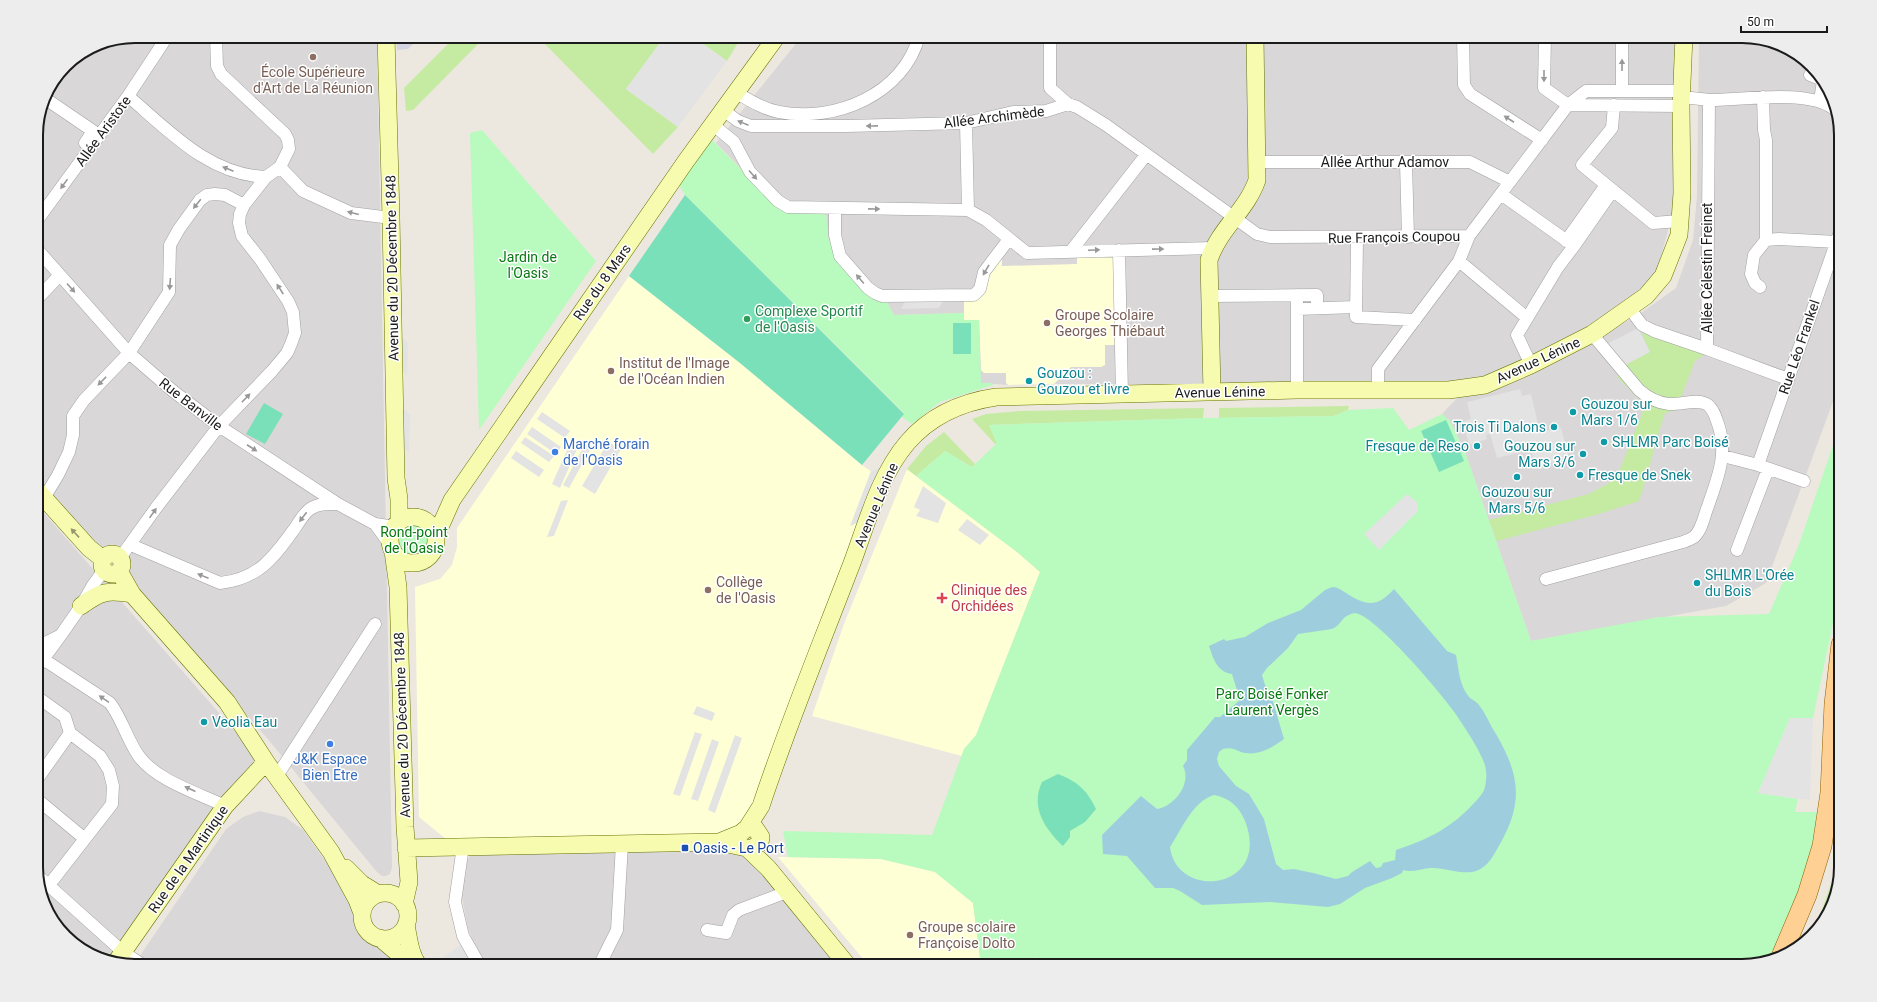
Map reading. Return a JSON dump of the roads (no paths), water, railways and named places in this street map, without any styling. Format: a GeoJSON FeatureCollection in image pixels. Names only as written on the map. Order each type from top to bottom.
{"type":"FeatureCollection","features":[{"type":"Feature","properties":{"kind":"main road"},"geometry":{"type":"LineString","coordinates":[[1784,949],[1807,895],[1822,846],[1830,793],[1834,704]]}},
{"type":"Feature","properties":{"kind":"street","name":"Allée Aristote"},"geometry":{"type":"LineString","coordinates":[[43,212],[128,96],[163,43]]}},
{"type":"Feature","properties":{"kind":"street"},"geometry":{"type":"LineString","coordinates":[[43,656],[61,635],[82,606],[86,595],[131,545],[156,508],[219,426],[287,353],[295,333],[293,312],[288,301],[260,259],[242,236],[239,223],[240,214],[244,205],[266,177],[280,167],[289,149],[288,140],[285,134],[221,74],[218,66],[216,43]]}},
{"type":"Feature","properties":{"kind":"street","name":"Avenue du 20 Décembre 1848"},"geometry":{"type":"LineString","coordinates":[[386,43],[396,478],[399,499],[407,522]]}},
{"type":"Feature","properties":{"kind":"street","name":"Rue du 8 Mars"},"geometry":{"type":"LineString","coordinates":[[753,67],[765,43]]}},
{"type":"Feature","properties":{"kind":"street","name":"Rue du 8 Mars"},"geometry":{"type":"LineString","coordinates":[[407,522],[441,511],[452,500],[712,124],[772,43]]}},
{"type":"Feature","properties":{"kind":"street"},"geometry":{"type":"LineString","coordinates":[[735,92],[759,106],[780,112],[805,114],[827,112],[850,107],[872,97],[889,83],[904,66],[917,43]]}},
{"type":"Feature","properties":{"kind":"street"},"geometry":{"type":"LineString","coordinates":[[1050,43],[1050,88],[1068,104],[1078,107],[1106,125],[1233,218]]}},
{"type":"Feature","properties":{"kind":"street"},"geometry":{"type":"LineString","coordinates":[[1212,392],[1209,260],[1213,248],[1255,187],[1257,180],[1255,43]]}},
{"type":"Feature","properties":{"kind":"street"},"geometry":{"type":"LineString","coordinates":[[1463,43],[1464,85],[1470,94],[1542,140]]}},
{"type":"Feature","properties":{"kind":"street"},"geometry":{"type":"LineString","coordinates":[[1545,43],[1544,88],[1568,105],[1614,105],[1682,98],[1709,100],[1763,98],[1820,101],[1829,106]]}},
{"type":"Feature","properties":{"kind":"street"},"geometry":{"type":"LineString","coordinates":[[1622,43],[1622,91]]}},
{"type":"Feature","properties":{"kind":"street","name":"Avenue Lénine"},"geometry":{"type":"LineString","coordinates":[[750,838],[887,473],[907,443],[936,418],[956,407],[978,400],[1019,396],[1297,390],[1449,390],[1485,385],[1531,365],[1592,334],[1630,309],[1646,296],[1663,276],[1679,236],[1682,193],[1684,43]]}},
{"type":"Feature","properties":{"kind":"street","name":"Rue François Coupou"},"geometry":{"type":"LineString","coordinates":[[1233,218],[1250,230],[1263,236],[1357,238],[1469,236],[1568,105],[1586,90],[1622,91],[1682,98]]}},
{"type":"Feature","properties":{"kind":"street"},"geometry":{"type":"LineString","coordinates":[[1820,101],[1822,90]]}},
{"type":"Feature","properties":{"kind":"street"},"geometry":{"type":"LineString","coordinates":[[128,96],[180,142],[206,160],[236,172],[266,177]]}},
{"type":"Feature","properties":{"kind":"street"},"geometry":{"type":"LineString","coordinates":[[1760,287],[1755,283],[1751,274],[1754,255],[1766,240],[1766,140],[1764,130],[1763,98]]}},
{"type":"Feature","properties":{"kind":"street","name":"Allée Célestin Freinet"},"geometry":{"type":"LineString","coordinates":[[1709,100],[1706,349],[1788,379]]}},
{"type":"Feature","properties":{"kind":"street"},"geometry":{"type":"LineString","coordinates":[[50,101],[93,131],[75,158]]}},
{"type":"Feature","properties":{"kind":"street","name":"Allée Archimède"},"geometry":{"type":"LineString","coordinates":[[723,110],[738,121],[751,126],[846,126],[966,123],[1014,112],[1046,111],[1068,104]]}},
{"type":"Feature","properties":{"kind":"street"},"geometry":{"type":"LineString","coordinates":[[1614,105],[1612,128],[1582,165],[1654,222],[1680,221]]}},
{"type":"Feature","properties":{"kind":"street"},"geometry":{"type":"LineString","coordinates":[[966,123],[968,210]]}},
{"type":"Feature","properties":{"kind":"street"},"geometry":{"type":"LineString","coordinates":[[712,124],[734,142],[750,172],[783,205],[794,209],[968,210],[986,220],[1027,253],[1213,248]]}},
{"type":"Feature","properties":{"kind":"street"},"geometry":{"type":"LineString","coordinates":[[1071,251],[1146,155]]}},
{"type":"Feature","properties":{"kind":"street","name":"Allée Arthur Adamov"},"geometry":{"type":"LineString","coordinates":[[1256,162],[1470,162],[1510,182]]}},
{"type":"Feature","properties":{"kind":"street"},"geometry":{"type":"LineString","coordinates":[[1406,162],[1408,237]]}},
{"type":"Feature","properties":{"kind":"street"},"geometry":{"type":"LineString","coordinates":[[280,167],[303,191],[350,213],[391,218]]}},
{"type":"Feature","properties":{"kind":"street"},"geometry":{"type":"LineString","coordinates":[[1531,365],[1517,337],[1558,268],[1570,243],[1609,187]]}},
{"type":"Feature","properties":{"kind":"street"},"geometry":{"type":"LineString","coordinates":[[1501,194],[1570,243]]}},
{"type":"Feature","properties":{"kind":"street"},"geometry":{"type":"LineString","coordinates":[[43,490],[58,475],[69,452],[73,435],[73,416],[84,400],[129,353],[169,292],[170,246],[179,229],[200,200],[207,195],[225,195],[244,205]]}},
{"type":"Feature","properties":{"kind":"street"},"geometry":{"type":"LineString","coordinates":[[835,209],[836,244],[840,256],[868,288],[882,296],[974,295],[982,285],[984,272],[1009,239]]}},
{"type":"Feature","properties":{"kind":"street"},"geometry":{"type":"LineString","coordinates":[[1378,390],[1378,369],[1459,261],[1469,236]]}},
{"type":"Feature","properties":{"kind":"street"},"geometry":{"type":"LineString","coordinates":[[1357,238],[1356,317],[1415,320]]}},
{"type":"Feature","properties":{"kind":"street"},"geometry":{"type":"LineString","coordinates":[[1766,240],[1791,239],[1834,242]]}},
{"type":"Feature","properties":{"kind":"street","name":"Rue Léo Frankel"},"geometry":{"type":"LineString","coordinates":[[1737,550],[1788,379],[1834,248]]}},
{"type":"Feature","properties":{"kind":"street"},"geometry":{"type":"LineString","coordinates":[[1119,250],[1122,394]]}},
{"type":"Feature","properties":{"kind":"street","name":"Rue Banville"},"geometry":{"type":"LineString","coordinates":[[43,256],[129,353],[173,391],[219,426],[338,504],[375,524],[392,549]]}},
{"type":"Feature","properties":{"kind":"street"},"geometry":{"type":"LineString","coordinates":[[1459,261],[1527,318]]}},
{"type":"Feature","properties":{"kind":"street"},"geometry":{"type":"LineString","coordinates":[[43,293],[60,276]]}},
{"type":"Feature","properties":{"kind":"street"},"geometry":{"type":"LineString","coordinates":[[1297,295],[1297,390]]}},
{"type":"Feature","properties":{"kind":"street"},"geometry":{"type":"LineString","coordinates":[[1209,296],[1317,295],[1317,308]]}},
{"type":"Feature","properties":{"kind":"street"},"geometry":{"type":"LineString","coordinates":[[1297,309],[1356,308]]}},
{"type":"Feature","properties":{"kind":"street"},"geometry":{"type":"LineString","coordinates":[[1630,309],[1642,325],[1654,331],[1706,349]]}},
{"type":"Feature","properties":{"kind":"street"},"geometry":{"type":"LineString","coordinates":[[1546,579],[1683,542],[1694,537],[1700,528],[1718,477],[1723,456],[1720,429],[1714,412],[1709,406],[1704,403],[1697,402],[1669,404],[1647,397],[1639,390],[1592,334]]}},
{"type":"Feature","properties":{"kind":"street"},"geometry":{"type":"LineString","coordinates":[[1723,456],[1763,467],[1804,481]]}},
{"type":"Feature","properties":{"kind":"street"},"geometry":{"type":"LineString","coordinates":[[43,496],[89,548],[112,565],[132,594],[227,702],[266,762],[331,852],[358,900],[366,929],[372,935],[380,938],[403,959]]}},
{"type":"Feature","properties":{"kind":"street","name":"Rue du 8 Mars"},"geometry":{"type":"LineString","coordinates":[[436,536],[452,500]]}},
{"type":"Feature","properties":{"kind":"street"},"geometry":{"type":"LineString","coordinates":[[131,545],[220,583],[232,582],[243,579],[259,571],[272,558],[311,508],[321,504],[338,504]]}},
{"type":"Feature","properties":{"kind":"street"},"geometry":{"type":"LineString","coordinates":[[407,522],[431,526],[436,536],[435,546],[428,558],[415,563],[402,560],[392,549],[392,533],[407,522]]}},
{"type":"Feature","properties":{"kind":"street","name":"Rue Banville"},"geometry":{"type":"LineString","coordinates":[[375,524],[407,522]]}},
{"type":"Feature","properties":{"kind":"street","name":"Avenue du 20 Décembre 1848"},"geometry":{"type":"LineString","coordinates":[[392,549],[398,587],[409,882],[404,904]]}},
{"type":"Feature","properties":{"kind":"street","name":"Avenue du 20 Décembre 1848"},"geometry":{"type":"LineString","coordinates":[[398,587],[405,571],[415,563]]}},
{"type":"Feature","properties":{"kind":"street"},"geometry":{"type":"LineString","coordinates":[[82,606],[95,596],[102,593],[112,591],[132,594]]}},
{"type":"Feature","properties":{"kind":"street"},"geometry":{"type":"LineString","coordinates":[[277,776],[375,624]]}},
{"type":"Feature","properties":{"kind":"street"},"geometry":{"type":"LineString","coordinates":[[43,642],[61,635]]}},
{"type":"Feature","properties":{"kind":"street"},"geometry":{"type":"LineString","coordinates":[[43,665],[110,703],[138,755],[156,774],[226,806]]}},
{"type":"Feature","properties":{"kind":"street"},"geometry":{"type":"LineString","coordinates":[[43,701],[65,718],[70,733],[100,756],[109,770],[113,786],[112,804],[49,885]]}},
{"type":"Feature","properties":{"kind":"street"},"geometry":{"type":"LineString","coordinates":[[43,771],[70,733]]}},
{"type":"Feature","properties":{"kind":"street","name":"Rue de la Martinique"},"geometry":{"type":"LineString","coordinates":[[119,957],[226,806],[266,762]]}},
{"type":"Feature","properties":{"kind":"street"},"geometry":{"type":"LineString","coordinates":[[43,804],[85,839]]}},
{"type":"Feature","properties":{"kind":"street"},"geometry":{"type":"LineString","coordinates":[[362,913],[370,898],[381,893],[399,878],[407,856],[463,846],[719,842],[750,838],[768,868],[842,959]]}},
{"type":"Feature","properties":{"kind":"street"},"geometry":{"type":"LineString","coordinates":[[602,959],[617,930],[622,844]]}},
{"type":"Feature","properties":{"kind":"street"},"geometry":{"type":"LineString","coordinates":[[463,846],[456,902],[463,936],[476,959]]}},
{"type":"Feature","properties":{"kind":"street"},"geometry":{"type":"LineString","coordinates":[[331,852],[362,884],[381,893],[396,896],[404,904],[408,918],[406,925],[398,934],[392,937],[380,938]]}},
{"type":"Feature","properties":{"kind":"street"},"geometry":{"type":"LineString","coordinates":[[44,881],[119,957]]}},
{"type":"Feature","properties":{"kind":"street"},"geometry":{"type":"LineString","coordinates":[[707,930],[726,933],[733,915],[739,910],[787,892]]}},
{"type":"Feature","properties":{"kind":"street"},"geometry":{"type":"LineString","coordinates":[[406,925],[410,948],[416,959]]}},
{"type":"Feature","properties":{"kind":"water"},"geometry":{"type":"Polygon","coordinates":[[[1332,587],[1336,588],[1360,601],[1371,603],[1382,599],[1394,589],[1447,651],[1456,655],[1460,678],[1466,693],[1481,708],[1496,734],[1505,751],[1515,781],[1516,795],[1510,824],[1503,839],[1489,861],[1482,868],[1472,872],[1462,872],[1440,868],[1413,871],[1403,870],[1402,873],[1392,878],[1365,888],[1340,904],[1328,907],[1270,902],[1202,905],[1173,888],[1155,888],[1127,856],[1103,854],[1102,835],[1141,796],[1157,809],[1164,807],[1176,799],[1185,779],[1183,766],[1187,760],[1187,750],[1215,717],[1220,717],[1240,700],[1232,674],[1227,673],[1216,664],[1209,646],[1224,639],[1226,641],[1245,637],[1268,623],[1301,610],[1325,590],[1332,587]],[[1355,613],[1344,618],[1336,627],[1332,629],[1298,634],[1288,648],[1267,668],[1262,675],[1265,685],[1271,695],[1284,739],[1264,751],[1253,753],[1241,752],[1228,748],[1223,749],[1219,752],[1217,759],[1219,766],[1236,786],[1249,794],[1264,819],[1276,864],[1283,870],[1294,869],[1336,879],[1348,876],[1370,861],[1376,868],[1381,867],[1383,863],[1395,860],[1396,850],[1418,842],[1449,826],[1467,811],[1478,799],[1485,787],[1486,774],[1483,760],[1470,736],[1448,703],[1392,641],[1365,617],[1355,613]],[[1214,795],[1200,804],[1188,817],[1170,847],[1176,864],[1188,876],[1204,881],[1220,880],[1235,874],[1246,861],[1250,844],[1245,821],[1240,811],[1229,801],[1214,795]]]}},
{"type":"Feature","properties":{"kind":"place","name":"École Supérieure d'Art de La Réunion"},"geometry":{"type":"Point","coordinates":[313,57]}},
{"type":"Feature","properties":{"kind":"place","name":"Complexe Sportif de l'Oasis"},"geometry":{"type":"Point","coordinates":[747,319]}},
{"type":"Feature","properties":{"kind":"place","name":"Groupe Scolaire Georges Thiébaut"},"geometry":{"type":"Point","coordinates":[1047,323]}},
{"type":"Feature","properties":{"kind":"place","name":"Institut de l'Image de l'Océan Indien"},"geometry":{"type":"Point","coordinates":[611,371]}},
{"type":"Feature","properties":{"kind":"place","name":"Gouzou : Gouzou et livre"},"geometry":{"type":"Point","coordinates":[1029,381]}},
{"type":"Feature","properties":{"kind":"place","name":"Gouzou sur Mars 1/6"},"geometry":{"type":"Point","coordinates":[1573,412]}},
{"type":"Feature","properties":{"kind":"place","name":"Trois Ti Dalons"},"geometry":{"type":"Point","coordinates":[1554,427]}},
{"type":"Feature","properties":{"kind":"place","name":"SHLMR Parc Boisé"},"geometry":{"type":"Point","coordinates":[1604,442]}},
{"type":"Feature","properties":{"kind":"place","name":"Fresque de Reso"},"geometry":{"type":"Point","coordinates":[1477,446]}},
{"type":"Feature","properties":{"kind":"place","name":"Marché forain de l'Oasis"},"geometry":{"type":"Point","coordinates":[555,452]}},
{"type":"Feature","properties":{"kind":"place","name":"Gouzou sur Mars 3/6"},"geometry":{"type":"Point","coordinates":[1583,454]}},
{"type":"Feature","properties":{"kind":"place","name":"Fresque de Snek"},"geometry":{"type":"Point","coordinates":[1580,475]}},
{"type":"Feature","properties":{"kind":"place","name":"Gouzou sur Mars 5/6"},"geometry":{"type":"Point","coordinates":[1517,477]}},
{"type":"Feature","properties":{"kind":"place","name":"SHLMR L'Orée du Bois"},"geometry":{"type":"Point","coordinates":[1697,583]}},
{"type":"Feature","properties":{"kind":"place","name":"Collège de l'Oasis"},"geometry":{"type":"Point","coordinates":[708,590]}},
{"type":"Feature","properties":{"kind":"place","name":"Clinique des Orchidées"},"geometry":{"type":"Point","coordinates":[942,598]}},
{"type":"Feature","properties":{"kind":"place","name":"Veolia Eau"},"geometry":{"type":"Point","coordinates":[204,722]}},
{"type":"Feature","properties":{"kind":"place","name":"J&K Espace Bien Etre"},"geometry":{"type":"Point","coordinates":[330,744]}},
{"type":"Feature","properties":{"kind":"place","name":"Oasis - Le Port"},"geometry":{"type":"Point","coordinates":[685,848]}},
{"type":"Feature","properties":{"kind":"place","name":"Groupe scolaire Françoise Dolto"},"geometry":{"type":"Point","coordinates":[910,935]}},
{"type":"Feature","properties":{"kind":"park label","name":"Jardin de l'Oasis"},"geometry":{"type":"Point","coordinates":[528,266]}},
{"type":"Feature","properties":{"kind":"park label","name":"Rond-point de l'Oasis"},"geometry":{"type":"Point","coordinates":[414,540]}},
{"type":"Feature","properties":{"kind":"park label","name":"Parc Boisé Fonker Laurent Vergès"},"geometry":{"type":"Point","coordinates":[1272,702]}}]}
